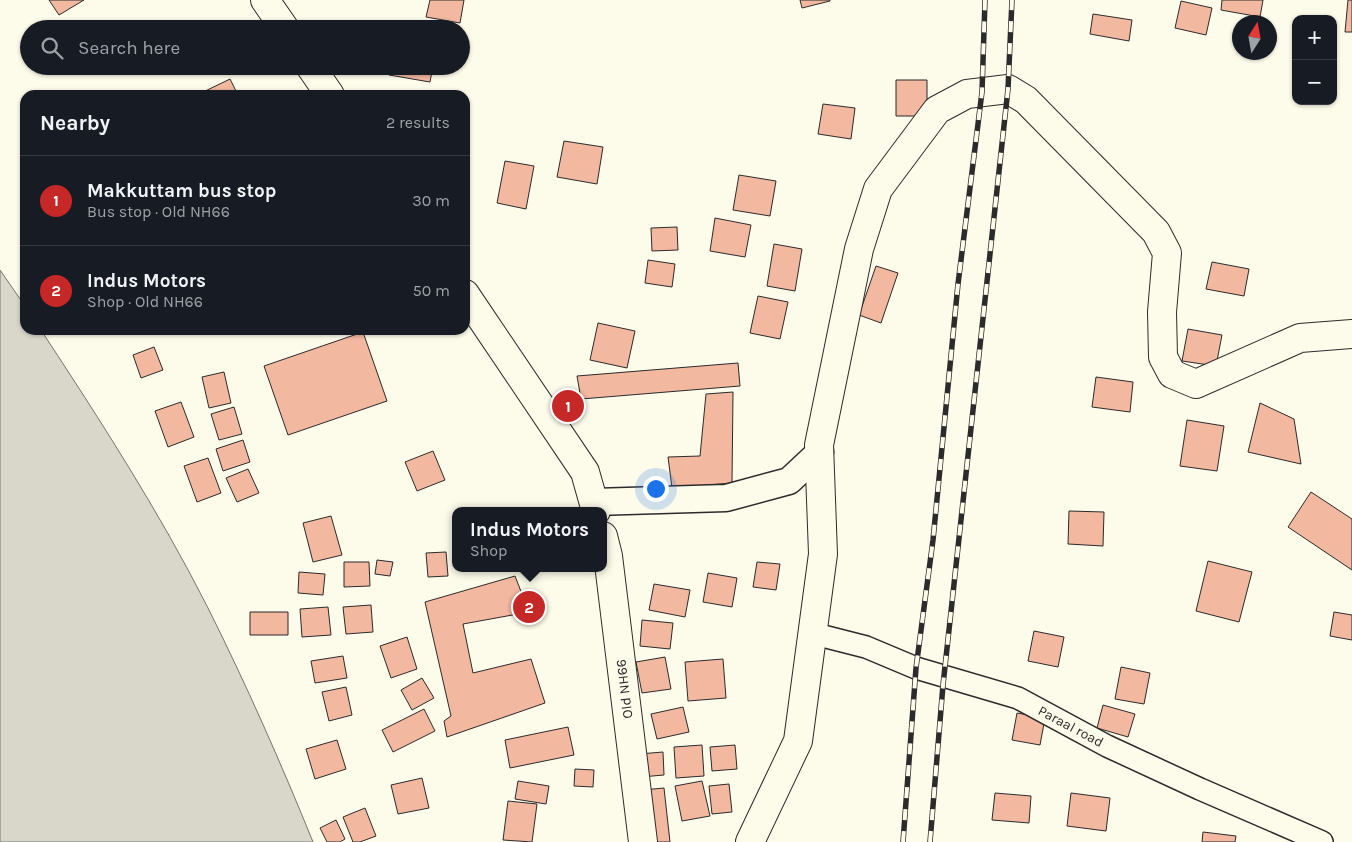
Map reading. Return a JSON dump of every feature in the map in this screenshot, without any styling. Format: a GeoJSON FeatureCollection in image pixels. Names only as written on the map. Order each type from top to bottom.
{"type":"FeatureCollection","features":[{"type":"Feature","properties":{"kind":"main road"},"geometry":{"type":"LineString","coordinates":[[265,0],[279,20]]}},
{"type":"Feature","properties":{"kind":"main road"},"geometry":{"type":"LineString","coordinates":[[316,75],[327,90]]}},
{"type":"Feature","properties":{"kind":"main road"},"geometry":{"type":"LineString","coordinates":[[750,842],[798,742],[823,554],[820,452],[859,249],[878,189],[937,110],[968,94],[1008,89],[1026,100],[1156,232],[1167,253],[1162,312],[1164,357],[1172,374],[1196,384],[1300,338],[1352,334]]}},
{"type":"Feature","properties":{"kind":"main road"},"geometry":{"type":"LineString","coordinates":[[470,301],[586,472],[595,506]]}},
{"type":"Feature","properties":{"kind":"main road","name":"Old NH66"},"geometry":{"type":"LineString","coordinates":[[607,552],[643,842]]}},
{"type":"Feature","properties":{"kind":"street"},"geometry":{"type":"LineString","coordinates":[[595,506],[726,498],[789,481],[820,452]]}},
{"type":"Feature","properties":{"kind":"street","name":"Paraal road"},"geometry":{"type":"LineString","coordinates":[[811,633],[866,647],[916,668],[1018,698],[1115,750],[1322,842]]}},
{"type":"Feature","properties":{"kind":"shaded area"},"geometry":{"type":"Polygon","coordinates":[[[0,270],[20,299],[20,335],[44,335],[128,466],[170,536],[222,637],[276,753],[313,842],[0,842],[0,270]]]}},
{"type":"Feature","properties":{"kind":"building"},"geometry":{"type":"Polygon","coordinates":[[[49,0],[84,0],[59,15],[49,0]]]}},
{"type":"Feature","properties":{"kind":"building"},"geometry":{"type":"Polygon","coordinates":[[[430,0],[464,0],[461,20],[443,20],[426,17],[430,0]]]}},
{"type":"Feature","properties":{"kind":"building"},"geometry":{"type":"Polygon","coordinates":[[[800,0],[830,0],[830,1],[802,8],[800,0]]]}},
{"type":"Feature","properties":{"kind":"building"},"geometry":{"type":"Polygon","coordinates":[[[1222,0],[1263,0],[1260,15],[1221,10],[1222,0]]]}},
{"type":"Feature","properties":{"kind":"building"},"geometry":{"type":"Polygon","coordinates":[[[1348,0],[1352,0],[1352,32],[1345,32],[1348,0]]]}},
{"type":"Feature","properties":{"kind":"building"},"geometry":{"type":"Polygon","coordinates":[[[1181,1],[1212,8],[1206,35],[1175,28],[1181,1]]]}},
{"type":"Feature","properties":{"kind":"building"},"geometry":{"type":"Polygon","coordinates":[[[1093,14],[1132,20],[1129,41],[1090,34],[1093,14]]]}},
{"type":"Feature","properties":{"kind":"building"},"geometry":{"type":"Polygon","coordinates":[[[389,75],[431,75],[430,82],[389,75]]]}},
{"type":"Feature","properties":{"kind":"building"},"geometry":{"type":"Polygon","coordinates":[[[230,79],[236,90],[207,90],[230,79]]]}},
{"type":"Feature","properties":{"kind":"building"},"geometry":{"type":"Polygon","coordinates":[[[896,80],[927,80],[927,116],[896,116],[896,80]]]}},
{"type":"Feature","properties":{"kind":"building"},"geometry":{"type":"Polygon","coordinates":[[[823,104],[855,108],[851,139],[818,134],[823,104]]]}},
{"type":"Feature","properties":{"kind":"building"},"geometry":{"type":"Polygon","coordinates":[[[564,141],[603,147],[597,184],[557,177],[564,141]]]}},
{"type":"Feature","properties":{"kind":"building"},"geometry":{"type":"Polygon","coordinates":[[[505,161],[534,166],[526,209],[497,203],[505,161]]]}},
{"type":"Feature","properties":{"kind":"building"},"geometry":{"type":"Polygon","coordinates":[[[739,175],[776,181],[770,216],[733,210],[739,175]]]}},
{"type":"Feature","properties":{"kind":"building"},"geometry":{"type":"Polygon","coordinates":[[[715,218],[751,225],[745,257],[710,251],[715,218]]]}},
{"type":"Feature","properties":{"kind":"building"},"geometry":{"type":"Polygon","coordinates":[[[677,227],[678,250],[652,251],[651,228],[677,227]]]}},
{"type":"Feature","properties":{"kind":"building"},"geometry":{"type":"Polygon","coordinates":[[[774,244],[802,249],[795,291],[767,286],[774,244]]]}},
{"type":"Feature","properties":{"kind":"building"},"geometry":{"type":"Polygon","coordinates":[[[648,260],[675,264],[672,287],[645,283],[648,260]]]}},
{"type":"Feature","properties":{"kind":"building"},"geometry":{"type":"Polygon","coordinates":[[[1212,262],[1249,269],[1244,296],[1206,289],[1212,262]]]}},
{"type":"Feature","properties":{"kind":"building"},"geometry":{"type":"Polygon","coordinates":[[[876,266],[898,273],[881,323],[859,315],[876,266]]]}},
{"type":"Feature","properties":{"kind":"building"},"geometry":{"type":"Polygon","coordinates":[[[758,296],[788,302],[780,339],[750,333],[758,296]]]}},
{"type":"Feature","properties":{"kind":"building"},"geometry":{"type":"Polygon","coordinates":[[[598,323],[635,331],[627,368],[590,360],[598,323]]]}},
{"type":"Feature","properties":{"kind":"building"},"geometry":{"type":"Polygon","coordinates":[[[1188,329],[1222,335],[1216,366],[1182,361],[1188,329]]]}},
{"type":"Feature","properties":{"kind":"building"},"geometry":{"type":"Polygon","coordinates":[[[354,335],[364,335],[387,401],[288,435],[264,366],[354,335]]]}},
{"type":"Feature","properties":{"kind":"building"},"geometry":{"type":"Polygon","coordinates":[[[154,347],[163,370],[141,378],[133,355],[154,347]]]}},
{"type":"Feature","properties":{"kind":"building"},"geometry":{"type":"Polygon","coordinates":[[[738,363],[740,386],[581,399],[577,376],[738,363]]]}},
{"type":"Feature","properties":{"kind":"building"},"geometry":{"type":"Polygon","coordinates":[[[224,372],[231,403],[209,408],[202,377],[224,372]]]}},
{"type":"Feature","properties":{"kind":"building"},"geometry":{"type":"Polygon","coordinates":[[[1096,377],[1133,382],[1130,412],[1092,407],[1096,377]]]}},
{"type":"Feature","properties":{"kind":"building"},"geometry":{"type":"Polygon","coordinates":[[[733,392],[732,483],[672,488],[668,457],[700,456],[706,394],[733,392]]]}},
{"type":"Feature","properties":{"kind":"building"},"geometry":{"type":"Polygon","coordinates":[[[181,402],[194,437],[168,447],[155,411],[181,402]]]}},
{"type":"Feature","properties":{"kind":"building"},"geometry":{"type":"Polygon","coordinates":[[[1260,403],[1294,419],[1301,464],[1248,452],[1260,403]]]}},
{"type":"Feature","properties":{"kind":"building"},"geometry":{"type":"Polygon","coordinates":[[[234,407],[242,434],[219,440],[211,414],[234,407]]]}},
{"type":"Feature","properties":{"kind":"building"},"geometry":{"type":"Polygon","coordinates":[[[1187,420],[1224,426],[1217,471],[1180,466],[1187,420]]]}},
{"type":"Feature","properties":{"kind":"building"},"geometry":{"type":"Polygon","coordinates":[[[243,440],[250,462],[223,471],[216,449],[243,440]]]}},
{"type":"Feature","properties":{"kind":"building"},"geometry":{"type":"Polygon","coordinates":[[[433,451],[445,480],[417,491],[405,462],[433,451]]]}},
{"type":"Feature","properties":{"kind":"building"},"geometry":{"type":"Polygon","coordinates":[[[208,458],[221,493],[197,502],[184,466],[208,458]]]}},
{"type":"Feature","properties":{"kind":"building"},"geometry":{"type":"Polygon","coordinates":[[[248,469],[259,493],[237,502],[226,478],[248,469]]]}},
{"type":"Feature","properties":{"kind":"building"},"geometry":{"type":"Polygon","coordinates":[[[1311,492],[1352,519],[1352,570],[1288,527],[1311,492]]]}},
{"type":"Feature","properties":{"kind":"building"},"geometry":{"type":"Polygon","coordinates":[[[1069,511],[1104,512],[1103,546],[1068,544],[1069,511]]]}},
{"type":"Feature","properties":{"kind":"building"},"geometry":{"type":"Polygon","coordinates":[[[331,516],[342,555],[313,562],[303,523],[331,516]]]}},
{"type":"Feature","properties":{"kind":"building"},"geometry":{"type":"Polygon","coordinates":[[[446,552],[448,576],[428,577],[426,553],[446,552]]]}},
{"type":"Feature","properties":{"kind":"building"},"geometry":{"type":"Polygon","coordinates":[[[377,560],[393,562],[390,576],[375,574],[377,560]]]}},
{"type":"Feature","properties":{"kind":"building"},"geometry":{"type":"Polygon","coordinates":[[[1208,561],[1252,572],[1239,622],[1196,611],[1208,561]]]}},
{"type":"Feature","properties":{"kind":"building"},"geometry":{"type":"Polygon","coordinates":[[[344,562],[369,562],[370,586],[344,587],[344,562]]]}},
{"type":"Feature","properties":{"kind":"building"},"geometry":{"type":"Polygon","coordinates":[[[757,562],[780,564],[776,590],[753,587],[757,562]]]}},
{"type":"Feature","properties":{"kind":"building"},"geometry":{"type":"Polygon","coordinates":[[[299,572],[325,574],[323,595],[298,593],[299,572]]]}},
{"type":"Feature","properties":{"kind":"building"},"geometry":{"type":"Polygon","coordinates":[[[708,573],[737,578],[732,607],[703,602],[708,573]]]}},
{"type":"Feature","properties":{"kind":"building"},"geometry":{"type":"Polygon","coordinates":[[[515,576],[529,612],[463,624],[473,673],[531,659],[545,703],[447,737],[444,721],[451,716],[425,602],[515,576]]]}},
{"type":"Feature","properties":{"kind":"building"},"geometry":{"type":"Polygon","coordinates":[[[654,584],[690,590],[685,617],[649,610],[654,584]]]}},
{"type":"Feature","properties":{"kind":"building"},"geometry":{"type":"Polygon","coordinates":[[[371,605],[373,632],[346,634],[343,607],[371,605]]]}},
{"type":"Feature","properties":{"kind":"building"},"geometry":{"type":"Polygon","coordinates":[[[328,607],[331,635],[302,637],[300,609],[328,607]]]}},
{"type":"Feature","properties":{"kind":"building"},"geometry":{"type":"Polygon","coordinates":[[[250,612],[288,612],[288,635],[250,635],[250,612]]]}},
{"type":"Feature","properties":{"kind":"building"},"geometry":{"type":"Polygon","coordinates":[[[1334,612],[1352,615],[1352,640],[1330,636],[1334,612]]]}},
{"type":"Feature","properties":{"kind":"building"},"geometry":{"type":"Polygon","coordinates":[[[642,620],[673,623],[670,649],[640,646],[642,620]]]}},
{"type":"Feature","properties":{"kind":"building"},"geometry":{"type":"Polygon","coordinates":[[[1034,631],[1064,637],[1058,667],[1028,661],[1034,631]]]}},
{"type":"Feature","properties":{"kind":"building"},"geometry":{"type":"Polygon","coordinates":[[[407,637],[417,669],[391,678],[380,646],[407,637]]]}},
{"type":"Feature","properties":{"kind":"building"},"geometry":{"type":"Polygon","coordinates":[[[343,656],[347,678],[315,683],[311,661],[343,656]]]}},
{"type":"Feature","properties":{"kind":"building"},"geometry":{"type":"Polygon","coordinates":[[[665,657],[671,689],[642,693],[636,662],[665,657]]]}},
{"type":"Feature","properties":{"kind":"building"},"geometry":{"type":"Polygon","coordinates":[[[723,659],[726,698],[688,701],[685,662],[723,659]]]}},
{"type":"Feature","properties":{"kind":"building"},"geometry":{"type":"Polygon","coordinates":[[[1121,667],[1150,673],[1144,704],[1115,699],[1121,667]]]}},
{"type":"Feature","properties":{"kind":"building"},"geometry":{"type":"Polygon","coordinates":[[[422,678],[434,698],[412,710],[401,690],[422,678]]]}},
{"type":"Feature","properties":{"kind":"building"},"geometry":{"type":"Polygon","coordinates":[[[346,687],[352,715],[329,721],[322,692],[346,687]]]}},
{"type":"Feature","properties":{"kind":"building"},"geometry":{"type":"Polygon","coordinates":[[[1103,705],[1135,714],[1128,737],[1097,728],[1103,705]]]}},
{"type":"Feature","properties":{"kind":"building"},"geometry":{"type":"Polygon","coordinates":[[[683,707],[689,732],[657,739],[651,714],[683,707]]]}},
{"type":"Feature","properties":{"kind":"building"},"geometry":{"type":"Polygon","coordinates":[[[424,709],[435,731],[393,752],[382,730],[424,709]]]}},
{"type":"Feature","properties":{"kind":"building"},"geometry":{"type":"Polygon","coordinates":[[[1017,713],[1045,718],[1040,745],[1012,740],[1017,713]]]}},
{"type":"Feature","properties":{"kind":"building"},"geometry":{"type":"Polygon","coordinates":[[[568,727],[574,755],[510,768],[505,740],[568,727]]]}},
{"type":"Feature","properties":{"kind":"building"},"geometry":{"type":"Polygon","coordinates":[[[337,740],[346,769],[315,779],[306,749],[337,740]]]}},
{"type":"Feature","properties":{"kind":"building"},"geometry":{"type":"Polygon","coordinates":[[[702,745],[704,776],[676,778],[674,747],[702,745]]]}},
{"type":"Feature","properties":{"kind":"building"},"geometry":{"type":"Polygon","coordinates":[[[735,745],[737,769],[712,771],[710,747],[735,745]]]}},
{"type":"Feature","properties":{"kind":"building"},"geometry":{"type":"Polygon","coordinates":[[[663,752],[664,775],[641,777],[639,754],[663,752]]]}},
{"type":"Feature","properties":{"kind":"building"},"geometry":{"type":"Polygon","coordinates":[[[575,769],[594,770],[593,787],[574,786],[575,769]]]}},
{"type":"Feature","properties":{"kind":"building"},"geometry":{"type":"Polygon","coordinates":[[[422,778],[429,808],[398,814],[391,785],[422,778]]]}},
{"type":"Feature","properties":{"kind":"building"},"geometry":{"type":"Polygon","coordinates":[[[518,781],[549,786],[546,804],[515,799],[518,781]]]}},
{"type":"Feature","properties":{"kind":"building"},"geometry":{"type":"Polygon","coordinates":[[[702,781],[710,816],[682,821],[675,786],[702,781]]]}},
{"type":"Feature","properties":{"kind":"building"},"geometry":{"type":"Polygon","coordinates":[[[729,784],[732,812],[712,814],[709,786],[729,784]]]}},
{"type":"Feature","properties":{"kind":"building"},"geometry":{"type":"Polygon","coordinates":[[[664,788],[670,842],[647,842],[642,790],[664,788]]]}},
{"type":"Feature","properties":{"kind":"building"},"geometry":{"type":"Polygon","coordinates":[[[995,793],[1031,796],[1029,823],[992,820],[995,793]]]}},
{"type":"Feature","properties":{"kind":"building"},"geometry":{"type":"Polygon","coordinates":[[[1071,793],[1110,798],[1106,831],[1067,826],[1071,793]]]}},
{"type":"Feature","properties":{"kind":"building"},"geometry":{"type":"Polygon","coordinates":[[[508,801],[537,804],[532,842],[503,840],[508,801]]]}},
{"type":"Feature","properties":{"kind":"building"},"geometry":{"type":"Polygon","coordinates":[[[365,808],[376,836],[360,842],[353,842],[343,817],[365,808]]]}},
{"type":"Feature","properties":{"kind":"building"},"geometry":{"type":"Polygon","coordinates":[[[336,820],[345,839],[340,842],[327,842],[320,828],[336,820]]]}},
{"type":"Feature","properties":{"kind":"building"},"geometry":{"type":"Polygon","coordinates":[[[1203,832],[1236,836],[1235,842],[1202,842],[1203,832]]]}},
{"type":"Feature","properties":{"kind":"railway"},"geometry":{"type":"LineString","coordinates":[[903,842],[916,668],[933,540],[958,284],[982,92],[985,0]]}},
{"type":"Feature","properties":{"kind":"railway"},"geometry":{"type":"LineString","coordinates":[[930,842],[943,685],[1008,89],[1012,0]]}},
{"type":"Feature","properties":{"kind":"place","name":"Makkuttam bus stop"},"geometry":{"type":"Point","coordinates":[568,406]}},
{"type":"Feature","properties":{"kind":"place","name":"Indus Motors"},"geometry":{"type":"Point","coordinates":[529,607]}}]}
